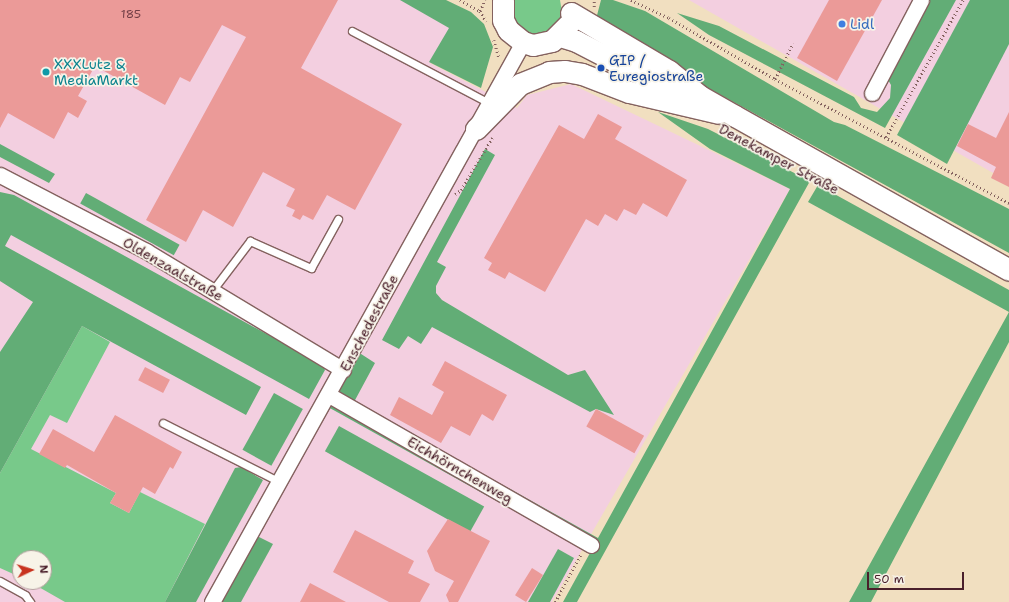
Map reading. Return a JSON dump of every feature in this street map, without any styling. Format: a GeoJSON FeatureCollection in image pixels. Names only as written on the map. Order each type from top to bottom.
{"type":"FeatureCollection","features":[{"type":"Feature","properties":{"kind":"street"},"geometry":{"type":"LineString","coordinates":[[503,0],[503,20],[511,33],[523,42],[543,44],[560,36]]}},
{"type":"Feature","properties":{"kind":"street"},"geometry":{"type":"LineString","coordinates":[[872,92],[921,0]]}},
{"type":"Feature","properties":{"kind":"street","name":"Denekamper Straße"},"geometry":{"type":"LineString","coordinates":[[570,6],[568,25],[560,36],[576,41],[665,87],[700,96]]}},
{"type":"Feature","properties":{"kind":"street","name":"Denekamper Straße"},"geometry":{"type":"LineString","coordinates":[[570,6],[586,24],[669,71],[700,96],[1009,270]]}},
{"type":"Feature","properties":{"kind":"street","name":"Enschedestraße"},"geometry":{"type":"LineString","coordinates":[[212,602],[343,370],[486,131],[491,104],[523,42]]}},
{"type":"Feature","properties":{"kind":"street"},"geometry":{"type":"LineString","coordinates":[[486,131],[520,84],[548,72],[566,71],[582,74],[629,92],[735,116]]}},
{"type":"Feature","properties":{"kind":"street","name":"Oldenzaalstraße"},"geometry":{"type":"LineString","coordinates":[[0,175],[146,251],[343,370]]}},
{"type":"Feature","properties":{"kind":"street","name":"Eichhörnchenweg"},"geometry":{"type":"LineString","coordinates":[[329,395],[589,544]]}},
{"type":"Feature","properties":{"kind":"lane"},"geometry":{"type":"LineString","coordinates":[[352,31],[491,104]]}},
{"type":"Feature","properties":{"kind":"lane"},"geometry":{"type":"LineString","coordinates":[[212,291],[250,241],[311,268],[338,219]]}},
{"type":"Feature","properties":{"kind":"lane"},"geometry":{"type":"LineString","coordinates":[[163,423],[280,482]]}},
{"type":"Feature","properties":{"kind":"lane"},"geometry":{"type":"LineString","coordinates":[[0,581],[24,595],[30,602]]}},
{"type":"Feature","properties":{"kind":"path"},"geometry":{"type":"LineString","coordinates":[[460,0],[480,11],[489,26]]}},
{"type":"Feature","properties":{"kind":"path"},"geometry":{"type":"LineString","coordinates":[[480,11],[485,0]]}},
{"type":"Feature","properties":{"kind":"path"},"geometry":{"type":"LineString","coordinates":[[631,0],[669,18],[775,79],[1009,203]]}},
{"type":"Feature","properties":{"kind":"path"},"geometry":{"type":"LineString","coordinates":[[886,137],[963,0]]}},
{"type":"Feature","properties":{"kind":"path"},"geometry":{"type":"LineString","coordinates":[[493,36],[498,57],[512,64]]}},
{"type":"Feature","properties":{"kind":"path"},"geometry":{"type":"LineString","coordinates":[[775,79],[793,42]]}},
{"type":"Feature","properties":{"kind":"path"},"geometry":{"type":"LineString","coordinates":[[450,198],[461,190],[486,131]]}},
{"type":"Feature","properties":{"kind":"path"},"geometry":{"type":"LineString","coordinates":[[554,602],[589,544]]}},
{"type":"Feature","properties":{"kind":"shaded area"},"geometry":{"type":"Polygon","coordinates":[[[0,0],[403,0],[450,28],[430,63],[517,108],[527,95],[571,84],[790,189],[552,602],[0,602],[0,0]]]}},
{"type":"Feature","properties":{"kind":"shaded area"},"geometry":{"type":"Polygon","coordinates":[[[689,0],[1009,0],[1009,182],[689,0]]]}},
{"type":"Feature","properties":{"kind":"green space"},"geometry":{"type":"Polygon","coordinates":[[[400,0],[446,0],[471,12],[484,24],[493,47],[481,88],[429,62],[449,28],[400,0]]]}},
{"type":"Feature","properties":{"kind":"green space"},"geometry":{"type":"Polygon","coordinates":[[[511,0],[560,0],[562,12],[560,22],[545,36],[525,35],[511,20],[511,0]]]}},
{"type":"Feature","properties":{"kind":"green space"},"geometry":{"type":"Polygon","coordinates":[[[601,0],[613,0],[645,11],[834,122],[845,125],[1009,209],[1009,253],[708,88],[595,23],[601,0]]]}},
{"type":"Feature","properties":{"kind":"green space"},"geometry":{"type":"Polygon","coordinates":[[[927,0],[956,0],[885,128],[709,35],[677,13],[719,26],[854,97],[861,108],[877,112],[890,98],[891,85],[887,78],[927,0]]]}},
{"type":"Feature","properties":{"kind":"green space"},"geometry":{"type":"Polygon","coordinates":[[[970,0],[1009,0],[1009,44],[947,164],[897,135],[970,0]]]}},
{"type":"Feature","properties":{"kind":"green space"},"geometry":{"type":"Polygon","coordinates":[[[658,112],[708,129],[810,181],[577,602],[563,602],[590,553],[328,407],[358,352],[375,363],[354,402],[598,538],[790,189],[710,149],[658,112]]]}},
{"type":"Feature","properties":{"kind":"green space"},"geometry":{"type":"Polygon","coordinates":[[[0,144],[55,174],[49,183],[0,157],[0,144]]]}},
{"type":"Feature","properties":{"kind":"green space"},"geometry":{"type":"Polygon","coordinates":[[[485,149],[495,155],[437,262],[446,267],[436,286],[436,293],[442,300],[568,375],[585,370],[614,415],[596,409],[590,412],[432,327],[421,344],[408,336],[399,349],[382,340],[485,149]]]}},
{"type":"Feature","properties":{"kind":"green space"},"geometry":{"type":"Polygon","coordinates":[[[818,185],[1009,290],[1009,312],[808,202],[818,185]]]}},
{"type":"Feature","properties":{"kind":"green space"},"geometry":{"type":"Polygon","coordinates":[[[0,192],[14,195],[323,365],[325,370],[309,399],[11,235],[5,246],[261,387],[246,415],[82,326],[0,473],[0,352],[33,302],[0,281],[0,192]]]}},
{"type":"Feature","properties":{"kind":"green space"},"geometry":{"type":"Polygon","coordinates":[[[86,193],[180,245],[174,255],[80,203],[86,193]]]}},
{"type":"Feature","properties":{"kind":"green space"},"geometry":{"type":"Polygon","coordinates":[[[1009,312],[1009,342],[871,602],[849,602],[1009,312]]]}},
{"type":"Feature","properties":{"kind":"green space"},"geometry":{"type":"Polygon","coordinates":[[[82,326],[110,342],[67,423],[50,415],[31,449],[116,493],[110,503],[129,513],[140,492],[205,524],[165,602],[65,602],[44,590],[52,590],[52,550],[12,550],[12,573],[0,568],[0,473],[82,326]]]}},
{"type":"Feature","properties":{"kind":"green space"},"geometry":{"type":"Polygon","coordinates":[[[274,393],[303,409],[271,466],[242,450],[274,393]]]}},
{"type":"Feature","properties":{"kind":"green space"},"geometry":{"type":"Polygon","coordinates":[[[339,426],[484,506],[470,532],[325,451],[339,426]]]}},
{"type":"Feature","properties":{"kind":"green space"},"geometry":{"type":"Polygon","coordinates":[[[241,467],[263,480],[196,602],[165,602],[235,468],[241,467]]]}},
{"type":"Feature","properties":{"kind":"green space"},"geometry":{"type":"Polygon","coordinates":[[[257,536],[273,544],[241,602],[221,602],[257,536]]]}},
{"type":"Feature","properties":{"kind":"green space"},"geometry":{"type":"Polygon","coordinates":[[[558,549],[574,558],[550,602],[528,602],[558,549]]]}},
{"type":"Feature","properties":{"kind":"building"},"geometry":{"type":"Polygon","coordinates":[[[0,0],[338,0],[301,68],[402,124],[355,210],[327,195],[313,220],[303,215],[300,220],[292,216],[295,210],[286,206],[295,189],[263,172],[233,227],[203,210],[186,242],[146,220],[246,37],[222,25],[190,82],[180,77],[165,105],[95,66],[78,96],[87,101],[78,118],[68,112],[54,139],[8,113],[0,128],[0,0]]]}},
{"type":"Feature","properties":{"kind":"building","name":"Lidl"},"geometry":{"type":"Polygon","coordinates":[[[829,0],[882,0],[837,81],[797,58],[829,0]]]}},
{"type":"Feature","properties":{"kind":"building"},"geometry":{"type":"Polygon","coordinates":[[[1009,112],[1009,187],[991,178],[996,167],[957,146],[968,124],[996,138],[1009,112]]]}},
{"type":"Feature","properties":{"kind":"building"},"geometry":{"type":"Polygon","coordinates":[[[598,114],[622,127],[615,139],[687,180],[667,217],[643,203],[636,215],[624,209],[617,221],[605,214],[598,226],[586,219],[545,292],[509,272],[505,279],[488,270],[492,263],[484,258],[559,125],[584,139],[598,114]]]}},
{"type":"Feature","properties":{"kind":"building"},"geometry":{"type":"Polygon","coordinates":[[[445,361],[507,395],[493,421],[482,414],[470,436],[451,426],[441,443],[390,415],[399,397],[432,415],[444,392],[432,385],[445,361]]]}},
{"type":"Feature","properties":{"kind":"building"},"geometry":{"type":"Polygon","coordinates":[[[145,367],[170,380],[163,393],[138,380],[145,367]]]}},
{"type":"Feature","properties":{"kind":"building"},"geometry":{"type":"Polygon","coordinates":[[[596,409],[644,436],[634,453],[586,426],[596,409]]]}},
{"type":"Feature","properties":{"kind":"building"},"geometry":{"type":"Polygon","coordinates":[[[115,415],[182,452],[173,469],[170,467],[155,494],[143,487],[129,513],[110,503],[116,493],[67,465],[65,468],[39,454],[53,429],[94,452],[115,415]]]}},
{"type":"Feature","properties":{"kind":"building"},"geometry":{"type":"Polygon","coordinates":[[[448,519],[490,541],[458,602],[449,602],[446,595],[454,581],[435,571],[427,551],[448,519]]]}},
{"type":"Feature","properties":{"kind":"building"},"geometry":{"type":"Polygon","coordinates":[[[355,530],[414,561],[408,573],[430,584],[420,602],[389,602],[333,572],[355,530]]]}},
{"type":"Feature","properties":{"kind":"building"},"geometry":{"type":"Polygon","coordinates":[[[532,568],[543,575],[526,602],[515,595],[532,568]]]}},
{"type":"Feature","properties":{"kind":"building"},"geometry":{"type":"Polygon","coordinates":[[[310,583],[346,602],[300,602],[310,583]]]}},
{"type":"Feature","properties":{"kind":"place","name":"Lidl"},"geometry":{"type":"Point","coordinates":[842,24]}},
{"type":"Feature","properties":{"kind":"place","name":"GIP / Euregiostraße"},"geometry":{"type":"Point","coordinates":[601,68]}},
{"type":"Feature","properties":{"kind":"place","name":"XXXLutz & MediaMarkt"},"geometry":{"type":"Point","coordinates":[46,72]}}]}
